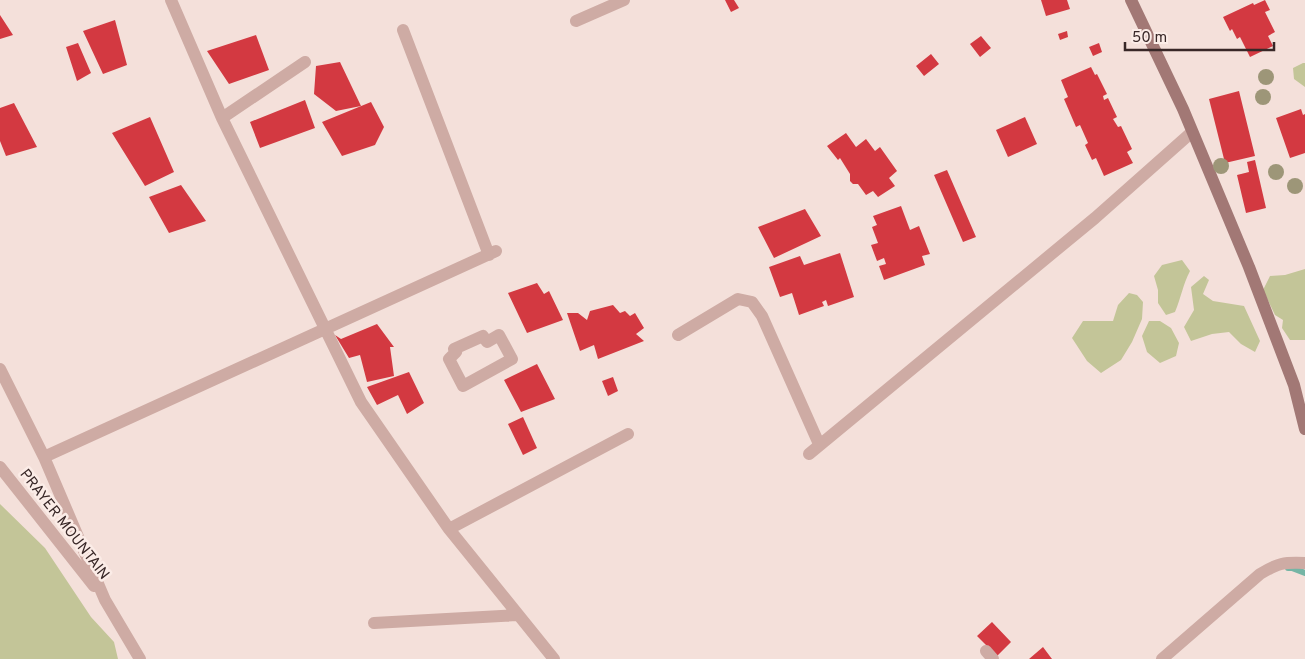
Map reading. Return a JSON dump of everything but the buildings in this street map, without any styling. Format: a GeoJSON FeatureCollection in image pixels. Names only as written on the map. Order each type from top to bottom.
{"type":"FeatureCollection","features":[{"type":"Feature","properties":{"kind":"street"},"geometry":{"type":"LineString","coordinates":[[171,0],[222,118],[361,402],[449,530],[554,659]]}},
{"type":"Feature","properties":{"kind":"street"},"geometry":{"type":"LineString","coordinates":[[576,21],[624,0]]}},
{"type":"Feature","properties":{"kind":"street"},"geometry":{"type":"LineString","coordinates":[[1131,0],[1183,109],[1250,267],[1294,385],[1305,430]]}},
{"type":"Feature","properties":{"kind":"street"},"geometry":{"type":"LineString","coordinates":[[44,457],[492,253],[404,30]]}},
{"type":"Feature","properties":{"kind":"street"},"geometry":{"type":"LineString","coordinates":[[222,118],[304,62]]}},
{"type":"Feature","properties":{"kind":"street"},"geometry":{"type":"LineString","coordinates":[[809,454],[1095,218],[1192,132]]}},
{"type":"Feature","properties":{"kind":"street"},"geometry":{"type":"LineString","coordinates":[[678,335],[738,299],[752,302],[762,316],[819,444]]}},
{"type":"Feature","properties":{"kind":"street"},"geometry":{"type":"LineString","coordinates":[[499,335],[512,359],[463,386],[449,359],[456,352],[454,349],[483,336],[487,342],[499,335]]}},
{"type":"Feature","properties":{"kind":"street"},"geometry":{"type":"LineString","coordinates":[[0,369],[44,457],[105,600],[140,659]]}},
{"type":"Feature","properties":{"kind":"street"},"geometry":{"type":"LineString","coordinates":[[449,530],[628,434]]}},
{"type":"Feature","properties":{"kind":"street","name":"PRAYER MOUNTAIN"},"geometry":{"type":"LineString","coordinates":[[0,467],[105,600]]}},
{"type":"Feature","properties":{"kind":"street"},"geometry":{"type":"LineString","coordinates":[[1162,659],[1260,574],[1276,565],[1305,563]]}},
{"type":"Feature","properties":{"kind":"street"},"geometry":{"type":"LineString","coordinates":[[374,623],[517,614]]}},
{"type":"Feature","properties":{"kind":"green space"},"geometry":{"type":"Polygon","coordinates":[[[1305,63],[1305,87],[1294,79],[1293,68],[1305,63]]]}},
{"type":"Feature","properties":{"kind":"green space"},"geometry":{"type":"Polygon","coordinates":[[[1182,260],[1190,271],[1175,312],[1166,315],[1158,303],[1158,290],[1154,276],[1162,265],[1182,260]]]}},
{"type":"Feature","properties":{"kind":"green space"},"geometry":{"type":"Polygon","coordinates":[[[1305,269],[1305,340],[1290,340],[1282,328],[1283,320],[1275,315],[1263,290],[1270,276],[1285,275],[1305,269]]]}},
{"type":"Feature","properties":{"kind":"green space"},"geometry":{"type":"Polygon","coordinates":[[[1204,276],[1209,280],[1203,294],[1213,301],[1244,306],[1260,341],[1255,352],[1241,344],[1229,332],[1212,334],[1191,341],[1184,327],[1194,310],[1191,287],[1204,276]]]}},
{"type":"Feature","properties":{"kind":"green space"},"geometry":{"type":"Polygon","coordinates":[[[1129,293],[1137,295],[1143,302],[1142,319],[1132,342],[1121,360],[1101,373],[1087,361],[1072,338],[1083,321],[1113,321],[1118,305],[1129,293]]]}},
{"type":"Feature","properties":{"kind":"green space"},"geometry":{"type":"Polygon","coordinates":[[[1149,321],[1160,321],[1171,328],[1179,343],[1176,356],[1160,363],[1147,352],[1142,336],[1149,321]]]}},
{"type":"Feature","properties":{"kind":"green space"},"geometry":{"type":"Polygon","coordinates":[[[0,504],[45,548],[91,617],[114,642],[118,659],[0,659],[0,504]]]}},
{"type":"Feature","properties":{"kind":"waterway"},"geometry":{"type":"LineString","coordinates":[[1288,568],[1305,573]]}}]}
